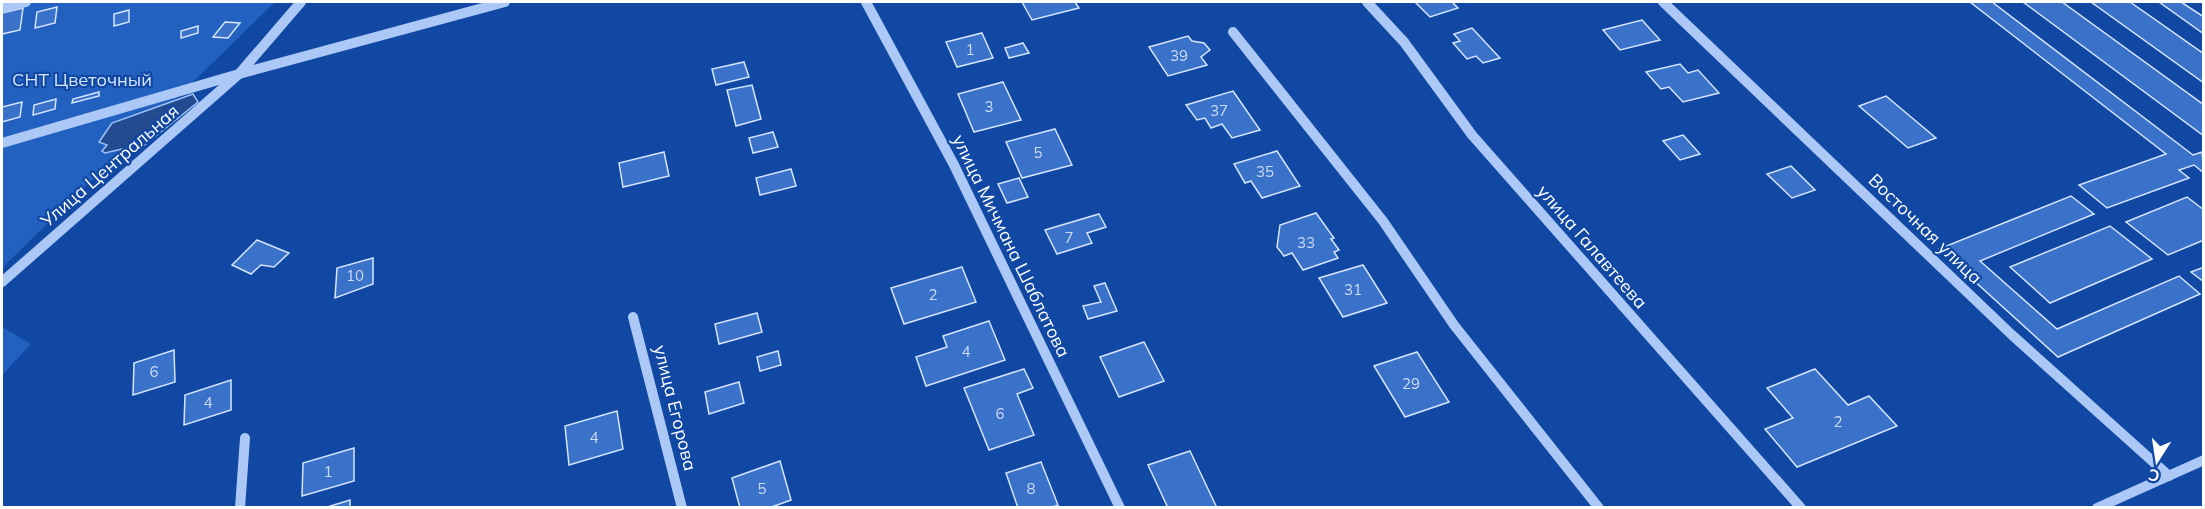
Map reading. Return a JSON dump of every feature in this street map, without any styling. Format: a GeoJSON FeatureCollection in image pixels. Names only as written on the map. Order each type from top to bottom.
{"type":"FeatureCollection","features":[{"type":"Feature","properties":{"kind":"street"},"geometry":{"type":"LineString","coordinates":[[2,8],[26,2]]}},
{"type":"Feature","properties":{"kind":"street","name":"Улица Центральная"},"geometry":{"type":"LineString","coordinates":[[2,282],[239,74],[301,2]]}},
{"type":"Feature","properties":{"kind":"street"},"geometry":{"type":"LineString","coordinates":[[2,143],[239,74],[505,2]]}},
{"type":"Feature","properties":{"kind":"street","name":"улица Мичмана Шаблатова"},"geometry":{"type":"LineString","coordinates":[[866,2],[954,165],[1120,507]]}},
{"type":"Feature","properties":{"kind":"street","name":"улица Галавтеева"},"geometry":{"type":"LineString","coordinates":[[1367,2],[1404,42],[1472,135],[1801,507]]}},
{"type":"Feature","properties":{"kind":"street","name":"Восточная улица"},"geometry":{"type":"LineString","coordinates":[[1663,2],[2012,335],[2169,476]]}},
{"type":"Feature","properties":{"kind":"street"},"geometry":{"type":"LineString","coordinates":[[1233,32],[1383,221],[1454,325],[1599,507]]}},
{"type":"Feature","properties":{"kind":"street","name":"улица Егорова"},"geometry":{"type":"LineString","coordinates":[[633,317],[682,507]]}},
{"type":"Feature","properties":{"kind":"street"},"geometry":{"type":"LineString","coordinates":[[240,507],[245,438]]}},
{"type":"Feature","properties":{"kind":"street"},"geometry":{"type":"LineString","coordinates":[[2097,507],[2204,460]]}},
{"type":"Feature","properties":{"kind":"green space","name":"СНТ Цветочный"},"geometry":{"type":"Polygon","coordinates":[[[2,2],[275,2],[2,268],[2,2]]]}},
{"type":"Feature","properties":{"kind":"green space"},"geometry":{"type":"Polygon","coordinates":[[[2,327],[31,344],[2,375],[2,327]]]}},
{"type":"Feature","properties":{"kind":"shaded area"},"geometry":{"type":"Polygon","coordinates":[[[193,94],[198,102],[137,151],[122,149],[105,153],[102,151],[107,145],[99,142],[112,123],[193,94]]]}},
{"type":"Feature","properties":{"kind":"building"},"geometry":{"type":"Polygon","coordinates":[[[1022,2],[1075,2],[1079,8],[1032,20],[1022,2]]]}},
{"type":"Feature","properties":{"kind":"building"},"geometry":{"type":"Polygon","coordinates":[[[1415,2],[1452,2],[1458,8],[1430,17],[1415,2]]]}},
{"type":"Feature","properties":{"kind":"building"},"geometry":{"type":"Polygon","coordinates":[[[1970,2],[1992,2],[2193,155],[2202,152],[2204,173],[2194,165],[2179,170],[2189,178],[2107,208],[2079,185],[2166,154],[1970,2]]]}},
{"type":"Feature","properties":{"kind":"building"},"geometry":{"type":"Polygon","coordinates":[[[2023,2],[2062,2],[2204,105],[2204,136],[2023,2]]]}},
{"type":"Feature","properties":{"kind":"building"},"geometry":{"type":"Polygon","coordinates":[[[2091,2],[2130,2],[2204,54],[2204,83],[2091,2]]]}},
{"type":"Feature","properties":{"kind":"building"},"geometry":{"type":"Polygon","coordinates":[[[2159,2],[2181,2],[2204,17],[2204,34],[2159,2]]]}},
{"type":"Feature","properties":{"kind":"building"},"geometry":{"type":"Polygon","coordinates":[[[57,7],[55,23],[35,28],[37,12],[57,7]]]}},
{"type":"Feature","properties":{"kind":"building"},"geometry":{"type":"Polygon","coordinates":[[[23,8],[20,30],[2,34],[2,13],[23,8]]]}},
{"type":"Feature","properties":{"kind":"building"},"geometry":{"type":"Polygon","coordinates":[[[129,10],[129,22],[114,26],[114,14],[129,10]]]}},
{"type":"Feature","properties":{"kind":"building"},"geometry":{"type":"Polygon","coordinates":[[[1642,20],[1660,40],[1620,50],[1603,30],[1642,20]]]}},
{"type":"Feature","properties":{"kind":"building"},"geometry":{"type":"Polygon","coordinates":[[[225,22],[240,23],[228,38],[213,37],[225,22]]]}},
{"type":"Feature","properties":{"kind":"building"},"geometry":{"type":"Polygon","coordinates":[[[198,26],[198,33],[181,38],[181,31],[198,26]]]}},
{"type":"Feature","properties":{"kind":"building"},"geometry":{"type":"Polygon","coordinates":[[[1472,28],[1500,58],[1483,63],[1476,56],[1467,59],[1453,43],[1460,41],[1454,34],[1472,28]]]}},
{"type":"Feature","properties":{"kind":"building"},"geometry":{"type":"Polygon","coordinates":[[[982,33],[993,58],[957,67],[946,42],[982,33]]]}},
{"type":"Feature","properties":{"kind":"building"},"geometry":{"type":"Polygon","coordinates":[[[1188,36],[1192,41],[1204,43],[1210,50],[1201,57],[1207,65],[1168,76],[1149,47],[1188,36]]]}},
{"type":"Feature","properties":{"kind":"building"},"geometry":{"type":"Polygon","coordinates":[[[1023,43],[1029,53],[1009,58],[1005,48],[1023,43]]]}},
{"type":"Feature","properties":{"kind":"building"},"geometry":{"type":"Polygon","coordinates":[[[744,62],[749,77],[716,85],[712,69],[744,62]]]}},
{"type":"Feature","properties":{"kind":"building"},"geometry":{"type":"Polygon","coordinates":[[[1680,64],[1688,73],[1698,70],[1719,93],[1683,102],[1669,87],[1661,89],[1646,72],[1680,64]]]}},
{"type":"Feature","properties":{"kind":"building"},"geometry":{"type":"Polygon","coordinates":[[[1003,82],[1021,120],[974,132],[958,94],[1003,82]]]}},
{"type":"Feature","properties":{"kind":"building"},"geometry":{"type":"Polygon","coordinates":[[[752,85],[761,119],[736,126],[727,90],[752,85]]]}},
{"type":"Feature","properties":{"kind":"building"},"geometry":{"type":"Polygon","coordinates":[[[1233,91],[1260,130],[1232,138],[1222,124],[1211,128],[1205,118],[1197,120],[1186,105],[1233,91]]]}},
{"type":"Feature","properties":{"kind":"building"},"geometry":{"type":"Polygon","coordinates":[[[99,92],[99,96],[72,103],[73,99],[99,92]]]}},
{"type":"Feature","properties":{"kind":"building"},"geometry":{"type":"Polygon","coordinates":[[[1886,96],[1936,138],[1908,148],[1859,106],[1886,96]]]}},
{"type":"Feature","properties":{"kind":"building"},"geometry":{"type":"Polygon","coordinates":[[[56,99],[55,109],[33,115],[34,105],[56,99]]]}},
{"type":"Feature","properties":{"kind":"building"},"geometry":{"type":"Polygon","coordinates":[[[22,102],[20,117],[2,122],[2,107],[22,102]]]}},
{"type":"Feature","properties":{"kind":"building"},"geometry":{"type":"Polygon","coordinates":[[[1055,129],[1072,165],[1022,178],[1006,142],[1055,129]]]}},
{"type":"Feature","properties":{"kind":"building"},"geometry":{"type":"Polygon","coordinates":[[[773,132],[778,147],[753,153],[749,138],[773,132]]]}},
{"type":"Feature","properties":{"kind":"building"},"geometry":{"type":"Polygon","coordinates":[[[1683,135],[1700,154],[1680,160],[1663,141],[1683,135]]]}},
{"type":"Feature","properties":{"kind":"building"},"geometry":{"type":"Polygon","coordinates":[[[1277,151],[1300,186],[1262,198],[1251,181],[1245,183],[1234,164],[1277,151]]]}},
{"type":"Feature","properties":{"kind":"building"},"geometry":{"type":"Polygon","coordinates":[[[664,152],[669,176],[623,187],[619,163],[664,152]]]}},
{"type":"Feature","properties":{"kind":"building"},"geometry":{"type":"Polygon","coordinates":[[[1791,166],[1815,190],[1792,198],[1767,174],[1791,166]]]}},
{"type":"Feature","properties":{"kind":"building"},"geometry":{"type":"Polygon","coordinates":[[[791,169],[796,186],[760,195],[756,178],[791,169]]]}},
{"type":"Feature","properties":{"kind":"building"},"geometry":{"type":"Polygon","coordinates":[[[1019,178],[1028,197],[1007,203],[998,184],[1019,178]]]}},
{"type":"Feature","properties":{"kind":"building"},"geometry":{"type":"Polygon","coordinates":[[[2071,196],[2094,214],[1980,261],[2057,329],[2179,276],[2200,294],[2058,357],[1939,249],[2071,196]]]}},
{"type":"Feature","properties":{"kind":"building"},"geometry":{"type":"Polygon","coordinates":[[[2187,197],[2204,210],[2204,240],[2168,255],[2126,222],[2187,197]]]}},
{"type":"Feature","properties":{"kind":"building"},"geometry":{"type":"Polygon","coordinates":[[[1316,213],[1334,238],[1331,239],[1339,250],[1334,252],[1338,258],[1303,270],[1292,253],[1284,256],[1277,247],[1280,225],[1316,213]]]}},
{"type":"Feature","properties":{"kind":"building"},"geometry":{"type":"Polygon","coordinates":[[[1099,214],[1106,227],[1087,233],[1092,243],[1057,254],[1045,230],[1099,214]]]}},
{"type":"Feature","properties":{"kind":"building"},"geometry":{"type":"Polygon","coordinates":[[[2110,226],[2152,259],[2050,303],[2010,267],[2110,226]]]}},
{"type":"Feature","properties":{"kind":"building"},"geometry":{"type":"Polygon","coordinates":[[[257,240],[289,253],[274,267],[261,265],[251,274],[232,265],[257,240]]]}},
{"type":"Feature","properties":{"kind":"building"},"geometry":{"type":"Polygon","coordinates":[[[373,258],[373,284],[335,298],[337,268],[373,258]]]}},
{"type":"Feature","properties":{"kind":"building"},"geometry":{"type":"Polygon","coordinates":[[[1363,265],[1387,303],[1343,317],[1319,278],[1363,265]]]}},
{"type":"Feature","properties":{"kind":"building"},"geometry":{"type":"Polygon","coordinates":[[[962,267],[976,302],[904,324],[891,288],[962,267]]]}},
{"type":"Feature","properties":{"kind":"building"},"geometry":{"type":"Polygon","coordinates":[[[2204,267],[2204,282],[2191,272],[2204,267]]]}},
{"type":"Feature","properties":{"kind":"building"},"geometry":{"type":"Polygon","coordinates":[[[1105,283],[1117,311],[1088,319],[1083,306],[1101,302],[1094,286],[1105,283]]]}},
{"type":"Feature","properties":{"kind":"building"},"geometry":{"type":"Polygon","coordinates":[[[757,313],[762,332],[719,344],[715,324],[757,313]]]}},
{"type":"Feature","properties":{"kind":"building"},"geometry":{"type":"Polygon","coordinates":[[[989,321],[1005,360],[926,386],[916,357],[947,347],[943,336],[989,321]]]}},
{"type":"Feature","properties":{"kind":"building"},"geometry":{"type":"Polygon","coordinates":[[[1144,342],[1164,381],[1119,397],[1100,357],[1144,342]]]}},
{"type":"Feature","properties":{"kind":"building"},"geometry":{"type":"Polygon","coordinates":[[[174,350],[175,382],[133,395],[134,363],[174,350]]]}},
{"type":"Feature","properties":{"kind":"building"},"geometry":{"type":"Polygon","coordinates":[[[778,351],[781,365],[760,371],[757,357],[778,351]]]}},
{"type":"Feature","properties":{"kind":"building"},"geometry":{"type":"Polygon","coordinates":[[[1417,352],[1449,402],[1405,417],[1374,366],[1417,352]]]}},
{"type":"Feature","properties":{"kind":"building"},"geometry":{"type":"Polygon","coordinates":[[[1024,369],[1033,388],[1017,394],[1034,435],[989,450],[964,388],[1024,369]]]}},
{"type":"Feature","properties":{"kind":"building"},"geometry":{"type":"Polygon","coordinates":[[[1815,369],[1848,405],[1869,396],[1897,426],[1797,467],[1765,429],[1793,418],[1767,388],[1815,369]]]}},
{"type":"Feature","properties":{"kind":"building"},"geometry":{"type":"Polygon","coordinates":[[[231,380],[231,410],[184,425],[185,395],[231,380]]]}},
{"type":"Feature","properties":{"kind":"building"},"geometry":{"type":"Polygon","coordinates":[[[739,382],[744,403],[709,414],[705,392],[739,382]]]}},
{"type":"Feature","properties":{"kind":"building"},"geometry":{"type":"Polygon","coordinates":[[[617,411],[623,449],[569,465],[565,426],[617,411]]]}},
{"type":"Feature","properties":{"kind":"building"},"geometry":{"type":"Polygon","coordinates":[[[354,448],[354,481],[302,496],[303,463],[354,448]]]}},
{"type":"Feature","properties":{"kind":"building"},"geometry":{"type":"Polygon","coordinates":[[[1190,451],[1217,508],[1168,508],[1148,465],[1190,451]]]}},
{"type":"Feature","properties":{"kind":"building"},"geometry":{"type":"Polygon","coordinates":[[[780,461],[791,500],[769,508],[740,508],[732,478],[780,461]]]}},
{"type":"Feature","properties":{"kind":"building"},"geometry":{"type":"Polygon","coordinates":[[[1041,462],[1058,505],[1050,508],[1018,508],[1006,473],[1041,462]]]}},
{"type":"Feature","properties":{"kind":"building"},"geometry":{"type":"Polygon","coordinates":[[[350,500],[350,508],[324,508],[350,500]]]}}]}
